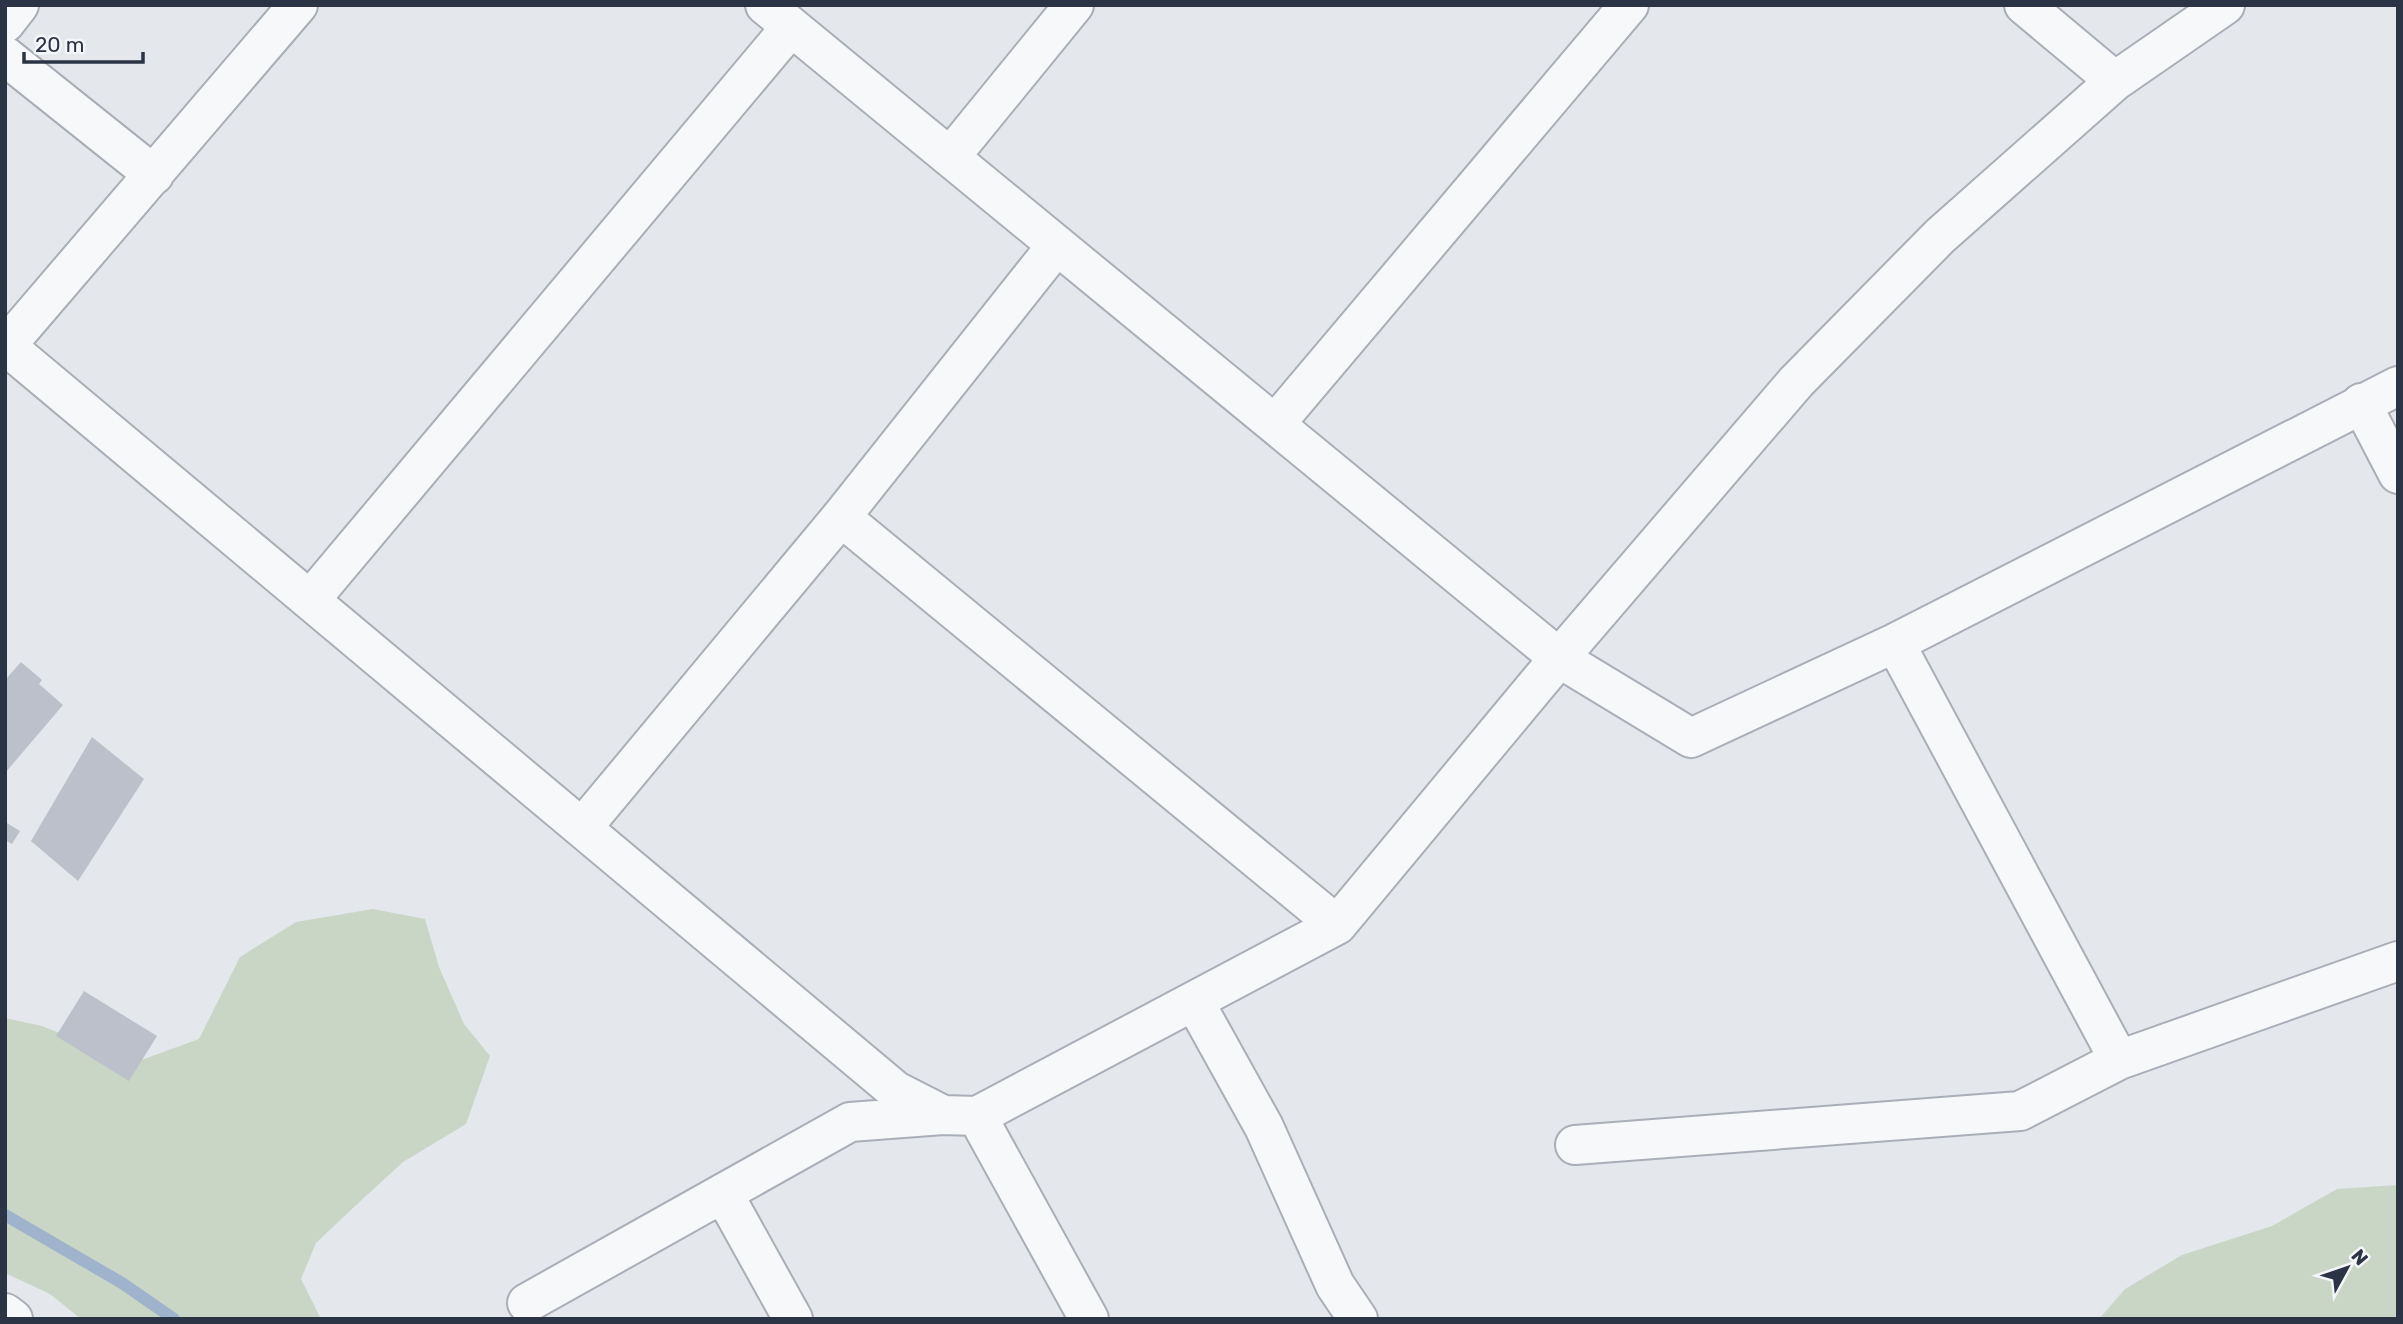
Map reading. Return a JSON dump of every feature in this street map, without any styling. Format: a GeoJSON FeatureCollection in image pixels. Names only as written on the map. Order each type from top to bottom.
{"type":"FeatureCollection","features":[{"type":"Feature","properties":{"kind":"street"},"geometry":{"type":"LineString","coordinates":[[5,23],[19,5]]}},
{"type":"Feature","properties":{"kind":"street"},"geometry":{"type":"LineString","coordinates":[[298,5],[6,346],[896,1091],[960,1115],[1089,1319]]}},
{"type":"Feature","properties":{"kind":"street"},"geometry":{"type":"LineString","coordinates":[[950,157],[1074,5]]}},
{"type":"Feature","properties":{"kind":"street"},"geometry":{"type":"LineString","coordinates":[[1275,424],[1629,5]]}},
{"type":"Feature","properties":{"kind":"street"},"geometry":{"type":"LineString","coordinates":[[2024,5],[2115,81]]}},
{"type":"Feature","properties":{"kind":"street"},"geometry":{"type":"LineString","coordinates":[[527,1303],[850,1122],[960,1115],[1194,1000],[1337,925],[1559,658],[1796,382],[1940,236],[2115,81],[2225,5]]}},
{"type":"Feature","properties":{"kind":"street"},"geometry":{"type":"LineString","coordinates":[[310,600],[778,16],[1559,658],[1690,738],[1895,643],[2398,386]]}},
{"type":"Feature","properties":{"kind":"street"},"geometry":{"type":"LineString","coordinates":[[5,56],[153,174]]}},
{"type":"Feature","properties":{"kind":"street"},"geometry":{"type":"LineString","coordinates":[[582,828],[841,517],[1057,246]]}},
{"type":"Feature","properties":{"kind":"street"},"geometry":{"type":"LineString","coordinates":[[2361,403],[2398,474]]}},
{"type":"Feature","properties":{"kind":"street"},"geometry":{"type":"LineString","coordinates":[[841,517],[1337,925]]}},
{"type":"Feature","properties":{"kind":"street"},"geometry":{"type":"LineString","coordinates":[[1895,643],[2119,1060]]}},
{"type":"Feature","properties":{"kind":"street"},"geometry":{"type":"LineString","coordinates":[[1575,1145],[2020,1111],[2119,1060],[2398,961]]}},
{"type":"Feature","properties":{"kind":"street"},"geometry":{"type":"LineString","coordinates":[[1194,1000],[1264,1127],[1335,1284],[1358,1319]]}},
{"type":"Feature","properties":{"kind":"street"},"geometry":{"type":"LineString","coordinates":[[723,1193],[793,1319]]}},
{"type":"Feature","properties":{"kind":"street"},"geometry":{"type":"LineString","coordinates":[[5,1313],[13,1319]]}},
{"type":"Feature","properties":{"kind":"green space"},"geometry":{"type":"Polygon","coordinates":[[[373,909],[425,919],[439,967],[464,1024],[490,1056],[466,1124],[403,1162],[316,1243],[301,1279],[321,1319],[81,1319],[50,1294],[5,1273],[5,1018],[42,1026],[133,1063],[199,1039],[240,957],[296,922],[373,909]]]}},
{"type":"Feature","properties":{"kind":"green space"},"geometry":{"type":"Polygon","coordinates":[[[2398,1185],[2398,1319],[2099,1319],[2125,1289],[2182,1255],[2272,1226],[2337,1189],[2398,1185]]]}},
{"type":"Feature","properties":{"kind":"building"},"geometry":{"type":"Polygon","coordinates":[[[21,662],[42,680],[39,684],[63,705],[5,773],[5,680],[21,662]]]}},
{"type":"Feature","properties":{"kind":"building"},"geometry":{"type":"Polygon","coordinates":[[[92,737],[144,779],[78,881],[31,841],[92,737]]]}},
{"type":"Feature","properties":{"kind":"building"},"geometry":{"type":"Polygon","coordinates":[[[5,822],[20,831],[12,844],[5,840],[5,822]]]}},
{"type":"Feature","properties":{"kind":"building"},"geometry":{"type":"Polygon","coordinates":[[[84,991],[157,1036],[129,1081],[56,1036],[84,991]]]}},
{"type":"Feature","properties":{"kind":"waterway"},"geometry":{"type":"LineString","coordinates":[[5,1215],[122,1283],[174,1319]]}}]}
